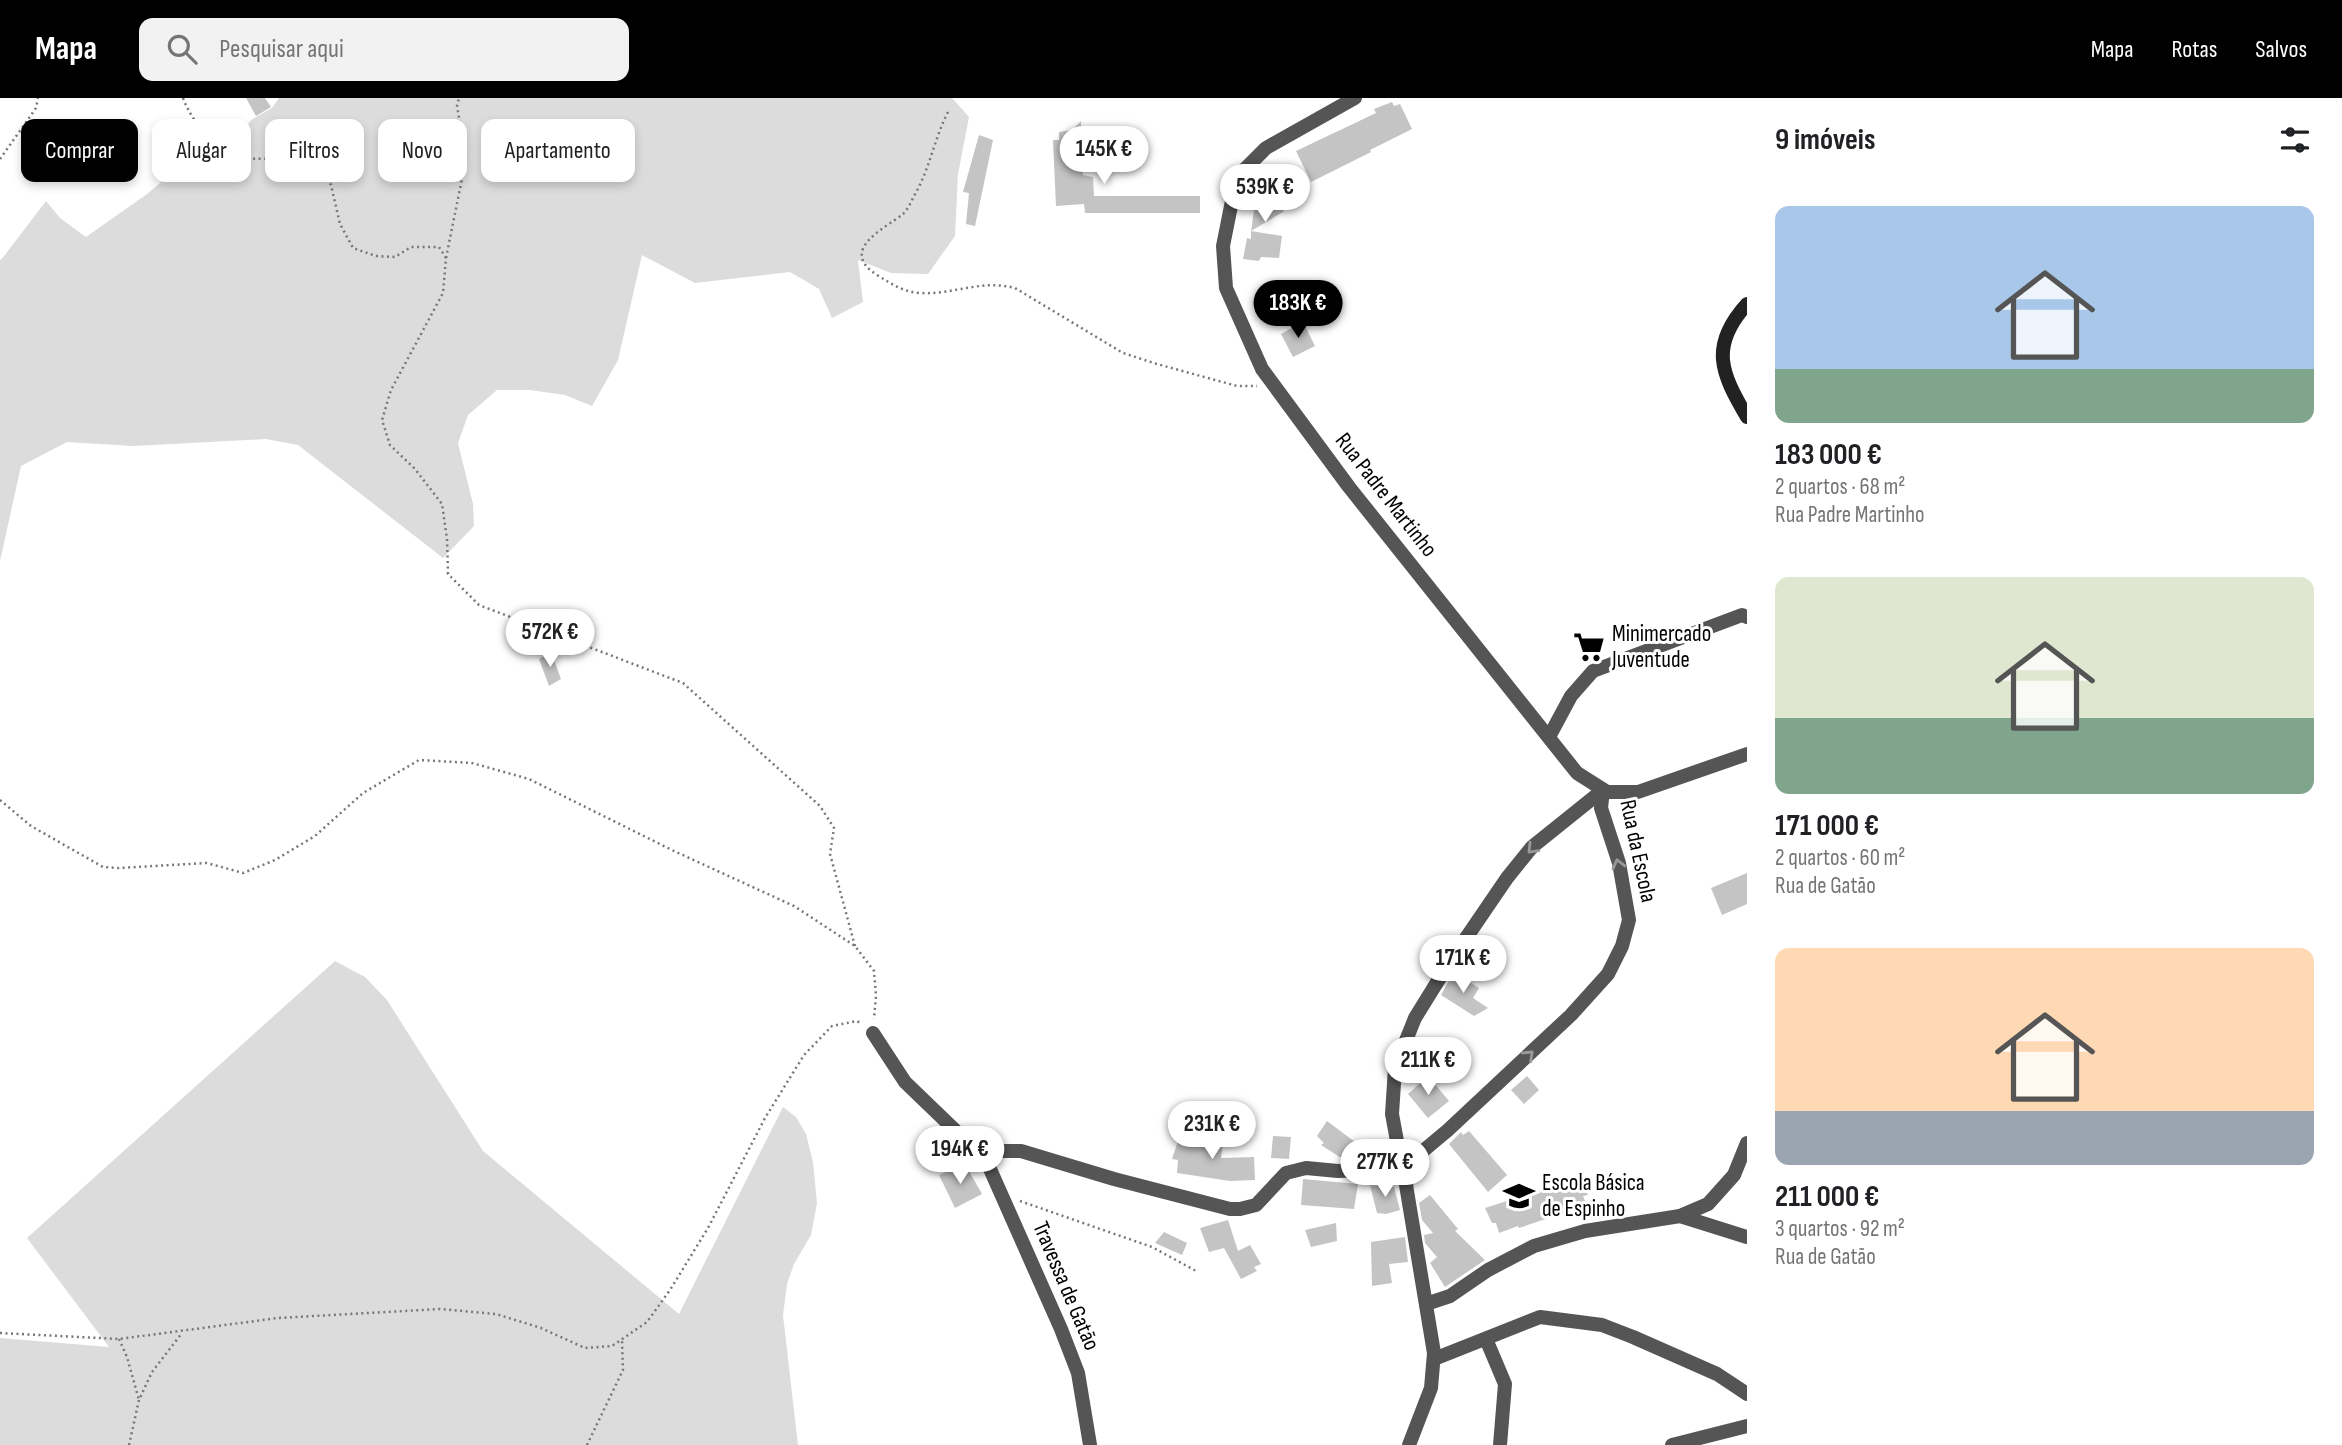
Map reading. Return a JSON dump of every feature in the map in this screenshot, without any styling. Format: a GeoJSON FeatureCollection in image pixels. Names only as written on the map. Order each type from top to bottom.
{"type":"FeatureCollection","features":[{"type":"Feature","properties":{"kind":"main road"},"geometry":{"type":"LineString","coordinates":[[1747,304],[1722,344],[1723,370],[1747,416]]}},
{"type":"Feature","properties":{"kind":"street","name":"Rua Padre Martinho"},"geometry":{"type":"LineString","coordinates":[[1354,98],[1266,148],[1245,169],[1234,191],[1223,246],[1226,288],[1262,369],[1349,487],[1577,773],[1603,790]]}},
{"type":"Feature","properties":{"kind":"street"},"geometry":{"type":"LineString","coordinates":[[1549,737],[1571,696],[1593,671],[1742,615],[1747,617]]}},
{"type":"Feature","properties":{"kind":"street"},"geometry":{"type":"LineString","coordinates":[[1409,1445],[1431,1388],[1434,1359],[1406,1185],[1409,1168],[1397,1141],[1392,1114],[1395,1068],[1415,1018],[1507,878],[1532,847],[1603,790],[1638,792],[1747,754]]}},
{"type":"Feature","properties":{"kind":"street","name":"Rua da Escola"},"geometry":{"type":"LineString","coordinates":[[1409,1168],[1411,1161],[1571,1015],[1608,974],[1622,946],[1629,920],[1619,863],[1601,808],[1603,790]]}},
{"type":"Feature","properties":{"kind":"street"},"geometry":{"type":"LineString","coordinates":[[873,1033],[905,1083],[959,1134],[982,1150],[1021,1151],[1114,1179],[1230,1209],[1256,1205],[1286,1173],[1306,1168],[1338,1171],[1409,1168]]}},
{"type":"Feature","properties":{"kind":"street"},"geometry":{"type":"LineString","coordinates":[[1426,1304],[1450,1296],[1488,1270],[1534,1245],[1585,1231],[1680,1216],[1708,1203],[1734,1175],[1747,1143]]}},
{"type":"Feature","properties":{"kind":"street","name":"Travessa de Gatão"},"geometry":{"type":"LineString","coordinates":[[982,1150],[1079,1373],[1090,1445]]}},
{"type":"Feature","properties":{"kind":"street"},"geometry":{"type":"LineString","coordinates":[[1680,1216],[1747,1237]]}},
{"type":"Feature","properties":{"kind":"street"},"geometry":{"type":"LineString","coordinates":[[1434,1359],[1540,1317],[1602,1325],[1717,1374],[1747,1394]]}},
{"type":"Feature","properties":{"kind":"street"},"geometry":{"type":"LineString","coordinates":[[1486,1339],[1505,1384],[1500,1445]]}},
{"type":"Feature","properties":{"kind":"street"},"geometry":{"type":"LineString","coordinates":[[1672,1445],[1747,1426]]}},
{"type":"Feature","properties":{"kind":"path"},"geometry":{"type":"LineString","coordinates":[[0,159],[36,108],[38,98]]}},
{"type":"Feature","properties":{"kind":"path"},"geometry":{"type":"LineString","coordinates":[[184,98],[187,108],[208,140],[224,154],[249,160],[295,159],[319,165],[331,185],[340,224],[353,247],[376,256],[395,257],[411,247],[439,247],[446,258]]}},
{"type":"Feature","properties":{"kind":"path"},"geometry":{"type":"LineString","coordinates":[[459,98],[457,106],[466,159],[446,258],[443,293],[391,390],[382,420],[390,445],[415,469],[442,504],[448,574],[479,605],[683,683],[820,806],[834,828],[830,854],[855,946]]}},
{"type":"Feature","properties":{"kind":"path"},"geometry":{"type":"LineString","coordinates":[[948,112],[940,127],[930,163],[905,212],[866,241],[862,254],[871,271],[903,291],[924,293],[999,284],[1016,288],[1123,353],[1237,386],[1274,386]]}},
{"type":"Feature","properties":{"kind":"path"},"geometry":{"type":"LineString","coordinates":[[0,800],[31,826],[103,867],[207,863],[243,873],[275,860],[315,836],[363,793],[419,760],[472,763],[529,779],[674,851],[794,906],[855,946],[874,971],[876,996],[873,1033]]}},
{"type":"Feature","properties":{"kind":"path"},"geometry":{"type":"LineString","coordinates":[[0,1333],[119,1339],[278,1318],[440,1309],[496,1314],[541,1328],[585,1348],[612,1346],[647,1322],[670,1290],[708,1228],[765,1118],[804,1055],[832,1026],[857,1021],[873,1033]]}},
{"type":"Feature","properties":{"kind":"path"},"geometry":{"type":"LineString","coordinates":[[1005,1200],[1021,1201],[1152,1247],[1198,1272]]}},
{"type":"Feature","properties":{"kind":"path"},"geometry":{"type":"LineString","coordinates":[[129,1445],[139,1401],[152,1372],[183,1332]]}},
{"type":"Feature","properties":{"kind":"path"},"geometry":{"type":"LineString","coordinates":[[119,1339],[139,1401]]}},
{"type":"Feature","properties":{"kind":"path"},"geometry":{"type":"LineString","coordinates":[[587,1445],[623,1370],[622,1339]]}},
{"type":"Feature","properties":{"kind":"shaded area"},"geometry":{"type":"Polygon","coordinates":[[[279,98],[952,98],[969,117],[958,174],[955,236],[928,274],[891,273],[858,260],[863,302],[832,318],[819,289],[790,272],[695,283],[642,255],[618,360],[592,406],[565,395],[530,390],[497,390],[468,415],[458,443],[473,504],[474,526],[443,558],[298,445],[266,439],[133,446],[67,442],[21,466],[0,561],[0,259],[46,201],[60,218],[86,237],[161,182],[251,182],[251,120],[272,108],[279,98]]]}},
{"type":"Feature","properties":{"kind":"shaded area"},"geometry":{"type":"Polygon","coordinates":[[[335,961],[365,977],[387,1000],[483,1151],[679,1314],[783,1107],[796,1117],[806,1134],[813,1162],[817,1203],[811,1235],[794,1264],[787,1284],[783,1315],[798,1445],[0,1445],[0,1338],[109,1347],[27,1238],[335,961]]]}},
{"type":"Feature","properties":{"kind":"building"},"geometry":{"type":"Polygon","coordinates":[[[246,98],[265,98],[271,107],[256,116],[246,98]]]}},
{"type":"Feature","properties":{"kind":"building"},"geometry":{"type":"Polygon","coordinates":[[[1392,102],[1394,106],[1400,104],[1412,129],[1311,182],[1296,151],[1376,113],[1374,109],[1392,102]]]}},
{"type":"Feature","properties":{"kind":"building"},"geometry":{"type":"Polygon","coordinates":[[[1081,121],[1083,175],[1093,177],[1094,196],[1200,196],[1200,213],[1085,213],[1084,204],[1056,206],[1053,140],[1059,140],[1059,132],[1072,130],[1081,121]]]}},
{"type":"Feature","properties":{"kind":"building"},"geometry":{"type":"Polygon","coordinates":[[[979,135],[993,140],[975,226],[966,224],[969,193],[963,192],[979,135]]]}},
{"type":"Feature","properties":{"kind":"building"},"geometry":{"type":"Polygon","coordinates":[[[1257,186],[1288,190],[1283,212],[1251,231],[1257,186]]]}},
{"type":"Feature","properties":{"kind":"building"},"geometry":{"type":"Polygon","coordinates":[[[1251,231],[1282,236],[1279,258],[1261,257],[1259,261],[1243,259],[1247,238],[1251,239],[1251,231]]]}},
{"type":"Feature","properties":{"kind":"building"},"geometry":{"type":"Polygon","coordinates":[[[1303,322],[1315,346],[1293,357],[1281,334],[1303,322]]]}},
{"type":"Feature","properties":{"kind":"building"},"geometry":{"type":"Polygon","coordinates":[[[551,652],[561,679],[549,686],[539,659],[551,652]]]}},
{"type":"Feature","properties":{"kind":"building"},"geometry":{"type":"Polygon","coordinates":[[[1747,873],[1747,904],[1722,915],[1711,888],[1747,873]]]}},
{"type":"Feature","properties":{"kind":"building"},"geometry":{"type":"Polygon","coordinates":[[[1454,972],[1479,988],[1473,998],[1488,1008],[1474,1016],[1441,995],[1454,972]]]}},
{"type":"Feature","properties":{"kind":"building"},"geometry":{"type":"Polygon","coordinates":[[[1428,1076],[1449,1101],[1428,1118],[1408,1094],[1428,1076]]]}},
{"type":"Feature","properties":{"kind":"building"},"geometry":{"type":"Polygon","coordinates":[[[1527,1076],[1539,1090],[1524,1104],[1511,1090],[1527,1076]]]}},
{"type":"Feature","properties":{"kind":"building"},"geometry":{"type":"Polygon","coordinates":[[[1327,1121],[1359,1145],[1346,1161],[1321,1145],[1324,1143],[1317,1136],[1327,1121]]]}},
{"type":"Feature","properties":{"kind":"building"},"geometry":{"type":"Polygon","coordinates":[[[1469,1131],[1507,1175],[1488,1192],[1449,1144],[1461,1132],[1463,1135],[1469,1131]]]}},
{"type":"Feature","properties":{"kind":"building"},"geometry":{"type":"Polygon","coordinates":[[[1210,1135],[1224,1136],[1221,1158],[1254,1157],[1255,1180],[1230,1181],[1177,1173],[1178,1160],[1172,1159],[1179,1138],[1208,1142],[1210,1135]]]}},
{"type":"Feature","properties":{"kind":"building"},"geometry":{"type":"Polygon","coordinates":[[[1273,1136],[1291,1137],[1289,1159],[1271,1158],[1273,1136]]]}},
{"type":"Feature","properties":{"kind":"building"},"geometry":{"type":"Polygon","coordinates":[[[965,1164],[982,1194],[955,1208],[939,1175],[965,1164]]]}},
{"type":"Feature","properties":{"kind":"building"},"geometry":{"type":"Polygon","coordinates":[[[1303,1179],[1358,1184],[1354,1209],[1301,1205],[1303,1179]]]}},
{"type":"Feature","properties":{"kind":"building"},"geometry":{"type":"Polygon","coordinates":[[[1572,1180],[1573,1183],[1582,1180],[1588,1195],[1583,1196],[1587,1205],[1519,1228],[1518,1226],[1499,1233],[1496,1223],[1492,1223],[1485,1208],[1572,1180]]]}},
{"type":"Feature","properties":{"kind":"building"},"geometry":{"type":"Polygon","coordinates":[[[1370,1185],[1394,1187],[1400,1210],[1386,1214],[1377,1213],[1370,1185]]]}},
{"type":"Feature","properties":{"kind":"building"},"geometry":{"type":"Polygon","coordinates":[[[1430,1195],[1458,1229],[1455,1231],[1485,1260],[1445,1287],[1430,1263],[1437,1257],[1425,1243],[1424,1235],[1433,1233],[1422,1220],[1419,1203],[1430,1195]]]}},
{"type":"Feature","properties":{"kind":"building"},"geometry":{"type":"Polygon","coordinates":[[[1228,1220],[1238,1251],[1250,1245],[1261,1264],[1254,1267],[1257,1271],[1241,1279],[1224,1248],[1209,1252],[1200,1228],[1228,1220]]]}},
{"type":"Feature","properties":{"kind":"building"},"geometry":{"type":"Polygon","coordinates":[[[1336,1223],[1337,1241],[1311,1247],[1305,1230],[1336,1223]]]}},
{"type":"Feature","properties":{"kind":"building"},"geometry":{"type":"Polygon","coordinates":[[[1164,1232],[1187,1243],[1182,1255],[1155,1243],[1164,1232]]]}},
{"type":"Feature","properties":{"kind":"building"},"geometry":{"type":"Polygon","coordinates":[[[1405,1237],[1408,1262],[1389,1264],[1392,1283],[1372,1286],[1371,1242],[1405,1237]]]}},
{"type":"Feature","properties":{"kind":"place","name":"Minimercado Juventude"},"geometry":{"type":"Point","coordinates":[1589,647]}},
{"type":"Feature","properties":{"kind":"place","name":"Escola Básica de Espinho"},"geometry":{"type":"Point","coordinates":[1519,1196]}}]}
